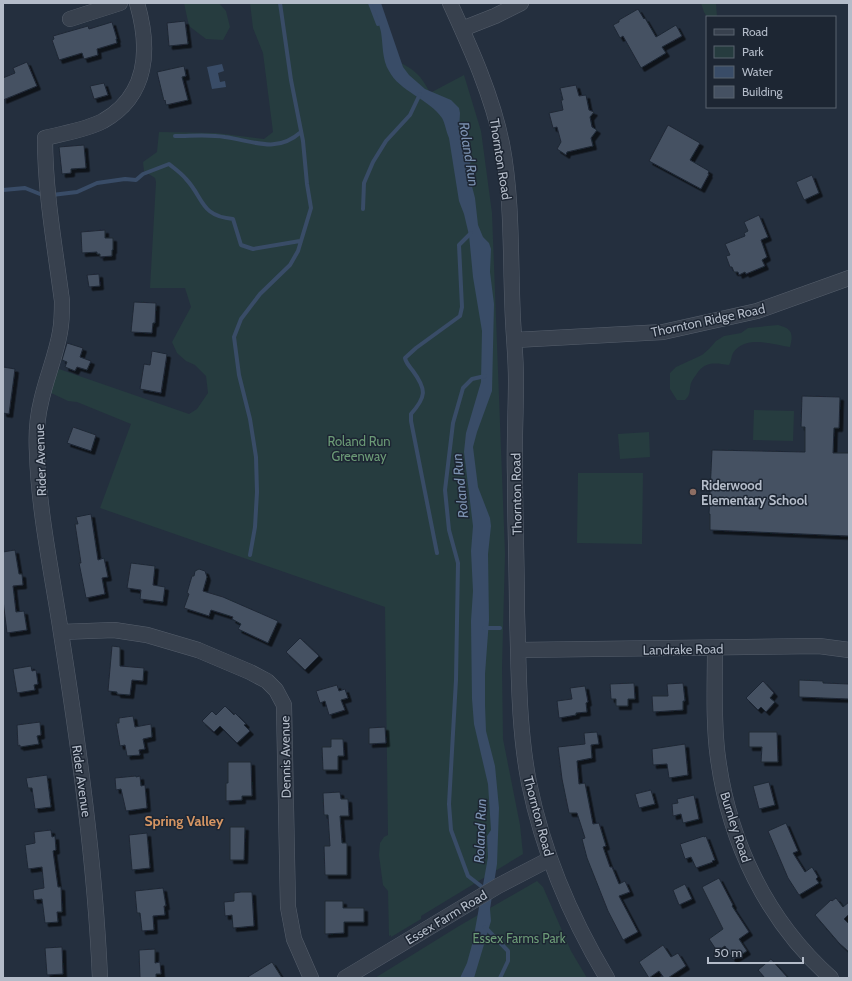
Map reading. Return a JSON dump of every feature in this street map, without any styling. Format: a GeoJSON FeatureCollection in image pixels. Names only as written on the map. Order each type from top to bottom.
{"type":"FeatureCollection","features":[{"type":"Feature","properties":{"kind":"street"},"geometry":{"type":"LineString","coordinates":[[70,19],[120,3]]}},
{"type":"Feature","properties":{"kind":"street","name":"Rider Avenue"},"geometry":{"type":"LineString","coordinates":[[100,978],[98,925],[87,809],[61,632],[43,523],[38,481],[36,450],[41,402],[60,333],[62,317],[62,301],[45,163],[45,138],[79,130],[102,121],[123,106],[131,97],[142,73],[145,48],[142,20],[137,3]]}},
{"type":"Feature","properties":{"kind":"street","name":"Thornton Road"},"geometry":{"type":"LineString","coordinates":[[450,3],[484,80],[502,143],[508,179],[516,380],[515,474],[518,650],[522,735],[528,774],[538,820],[550,859],[567,903],[586,942],[607,978]]}},
{"type":"Feature","properties":{"kind":"street"},"geometry":{"type":"LineString","coordinates":[[462,29],[496,16],[520,3]]}},
{"type":"Feature","properties":{"kind":"street","name":"Thornton Ridge Road"},"geometry":{"type":"LineString","coordinates":[[515,340],[663,332],[757,311],[849,278]]}},
{"type":"Feature","properties":{"kind":"street","name":"Dennis Avenue"},"geometry":{"type":"LineString","coordinates":[[61,632],[114,630],[147,635],[198,650],[250,672],[267,681],[276,690],[284,705],[288,907],[294,939],[311,978]]}},
{"type":"Feature","properties":{"kind":"street","name":"Landrake Road"},"geometry":{"type":"LineString","coordinates":[[518,650],[819,646],[849,650]]}},
{"type":"Feature","properties":{"kind":"street","name":"Burnley Road"},"geometry":{"type":"LineString","coordinates":[[715,648],[715,701],[718,756],[723,789],[738,843],[760,889],[793,939],[809,958],[831,978]]}},
{"type":"Feature","properties":{"kind":"street","name":"Essex Farm Road"},"geometry":{"type":"LineString","coordinates":[[345,978],[458,909],[550,859]]}},
{"type":"Feature","properties":{"kind":"green space"},"geometry":{"type":"Polygon","coordinates":[[[184,3],[219,3],[226,11],[230,27],[223,40],[206,39],[189,26],[184,3]]]}},
{"type":"Feature","properties":{"kind":"green space","name":"Roland Run Greenway"},"geometry":{"type":"Polygon","coordinates":[[[250,3],[379,3],[397,61],[417,74],[424,82],[430,93],[464,75],[481,131],[492,213],[505,554],[502,668],[503,739],[520,825],[523,854],[421,916],[421,919],[391,937],[391,935],[389,936],[388,891],[383,885],[379,855],[380,843],[384,837],[388,835],[385,607],[100,508],[131,424],[77,402],[68,401],[49,392],[59,369],[189,414],[197,409],[208,393],[206,376],[195,365],[186,361],[177,353],[172,342],[191,307],[185,288],[150,288],[156,182],[155,178],[144,171],[143,162],[157,152],[159,132],[216,133],[264,139],[273,132],[263,53],[253,28],[250,3]]]}},
{"type":"Feature","properties":{"kind":"green space"},"geometry":{"type":"Polygon","coordinates":[[[701,3],[716,3],[717,16],[706,16],[701,3]]]}},
{"type":"Feature","properties":{"kind":"green space"},"geometry":{"type":"Polygon","coordinates":[[[778,325],[789,330],[792,338],[790,347],[752,342],[738,347],[733,353],[729,365],[710,364],[699,370],[692,381],[687,398],[685,400],[677,400],[670,389],[670,373],[676,367],[702,355],[716,341],[724,336],[741,333],[748,328],[778,325]]]}},
{"type":"Feature","properties":{"kind":"green space"},"geometry":{"type":"Polygon","coordinates":[[[754,410],[794,411],[793,441],[753,440],[754,410]]]}},
{"type":"Feature","properties":{"kind":"green space"},"geometry":{"type":"Polygon","coordinates":[[[649,432],[650,457],[620,459],[618,434],[649,432]]]}},
{"type":"Feature","properties":{"kind":"green space"},"geometry":{"type":"Polygon","coordinates":[[[578,473],[643,473],[642,544],[577,543],[578,473]]]}},
{"type":"Feature","properties":{"kind":"green space","name":"Essex Farms Park"},"geometry":{"type":"Polygon","coordinates":[[[537,881],[543,887],[571,951],[587,978],[375,978],[459,926],[537,881]]]}},
{"type":"Feature","properties":{"kind":"water","name":"Roland Run"},"geometry":{"type":"Polygon","coordinates":[[[370,3],[381,3],[403,67],[409,75],[425,89],[451,100],[459,108],[459,131],[470,154],[471,161],[468,171],[475,198],[478,225],[483,237],[489,243],[491,249],[490,272],[494,304],[492,391],[473,447],[478,487],[490,518],[491,526],[488,554],[489,620],[485,674],[485,705],[486,731],[495,766],[499,808],[497,864],[490,909],[491,921],[474,978],[460,978],[467,963],[473,941],[488,857],[487,836],[491,830],[488,784],[474,724],[472,699],[471,621],[473,591],[471,551],[473,526],[464,452],[466,433],[481,382],[482,331],[473,277],[469,235],[459,201],[449,138],[444,122],[430,105],[407,90],[389,71],[384,57],[380,28],[370,3]]]}},
{"type":"Feature","properties":{"kind":"water"},"geometry":{"type":"Polygon","coordinates":[[[222,64],[224,71],[218,73],[220,82],[225,81],[226,87],[212,89],[207,67],[222,64]]]}},
{"type":"Feature","properties":{"kind":"building"},"geometry":{"type":"Polygon","coordinates":[[[638,9],[656,37],[676,25],[682,36],[662,47],[666,53],[641,68],[623,36],[620,38],[613,25],[638,9]]]}},
{"type":"Feature","properties":{"kind":"building"},"geometry":{"type":"Polygon","coordinates":[[[185,21],[188,44],[169,46],[167,23],[185,21]]]}},
{"type":"Feature","properties":{"kind":"building"},"geometry":{"type":"Polygon","coordinates":[[[112,22],[117,43],[97,49],[98,55],[84,59],[82,53],[59,60],[52,40],[54,39],[53,36],[88,26],[89,29],[112,22]]]}},
{"type":"Feature","properties":{"kind":"building"},"geometry":{"type":"Polygon","coordinates":[[[27,62],[37,86],[3,100],[3,78],[15,73],[13,68],[27,62]]]}},
{"type":"Feature","properties":{"kind":"building"},"geometry":{"type":"Polygon","coordinates":[[[184,66],[186,76],[182,77],[188,100],[166,105],[157,72],[184,66]]]}},
{"type":"Feature","properties":{"kind":"building"},"geometry":{"type":"Polygon","coordinates":[[[104,83],[108,95],[94,99],[90,86],[104,83]]]}},
{"type":"Feature","properties":{"kind":"building"},"geometry":{"type":"Polygon","coordinates":[[[576,85],[579,96],[586,95],[589,110],[594,112],[590,117],[592,127],[597,130],[591,138],[593,146],[567,152],[566,155],[557,149],[561,142],[557,127],[553,128],[549,113],[563,110],[561,100],[563,100],[560,88],[576,85]]]}},
{"type":"Feature","properties":{"kind":"building"},"geometry":{"type":"Polygon","coordinates":[[[668,125],[700,143],[690,160],[709,171],[709,174],[701,189],[649,161],[668,125]]]}},
{"type":"Feature","properties":{"kind":"building"},"geometry":{"type":"Polygon","coordinates":[[[84,145],[86,168],[71,169],[71,173],[62,174],[59,147],[84,145]]]}},
{"type":"Feature","properties":{"kind":"building"},"geometry":{"type":"Polygon","coordinates":[[[812,175],[819,193],[804,200],[796,182],[812,175]]]}},
{"type":"Feature","properties":{"kind":"building"},"geometry":{"type":"Polygon","coordinates":[[[759,215],[768,237],[761,240],[767,257],[762,260],[765,266],[746,274],[745,272],[739,275],[738,272],[734,272],[732,267],[730,267],[726,256],[730,255],[725,244],[745,236],[744,233],[748,231],[744,222],[759,215]]]}},
{"type":"Feature","properties":{"kind":"building"},"geometry":{"type":"Polygon","coordinates":[[[105,230],[105,238],[113,238],[112,256],[100,257],[100,254],[97,254],[97,252],[82,253],[81,232],[105,230]]]}},
{"type":"Feature","properties":{"kind":"building"},"geometry":{"type":"Polygon","coordinates":[[[99,274],[100,286],[89,287],[87,275],[99,274]]]}},
{"type":"Feature","properties":{"kind":"building"},"geometry":{"type":"Polygon","coordinates":[[[134,302],[156,303],[155,323],[153,323],[152,333],[131,332],[134,302]]]}},
{"type":"Feature","properties":{"kind":"building"},"geometry":{"type":"Polygon","coordinates":[[[67,343],[83,348],[80,357],[91,361],[87,370],[77,367],[75,371],[65,367],[67,362],[62,360],[67,343]]]}},
{"type":"Feature","properties":{"kind":"building"},"geometry":{"type":"Polygon","coordinates":[[[152,351],[167,354],[161,393],[140,389],[144,364],[150,365],[152,351]]]}},
{"type":"Feature","properties":{"kind":"building"},"geometry":{"type":"Polygon","coordinates":[[[3,367],[15,369],[9,414],[3,413],[3,367]]]}},
{"type":"Feature","properties":{"kind":"building"},"geometry":{"type":"Polygon","coordinates":[[[802,396],[840,397],[839,428],[834,428],[833,453],[849,453],[849,536],[710,530],[709,514],[712,450],[805,452],[805,427],[801,427],[802,396]]]}},
{"type":"Feature","properties":{"kind":"building"},"geometry":{"type":"Polygon","coordinates":[[[73,427],[96,435],[91,451],[67,443],[73,427]]]}},
{"type":"Feature","properties":{"kind":"building"},"geometry":{"type":"Polygon","coordinates":[[[91,514],[98,560],[104,558],[108,577],[102,578],[105,594],[86,598],[79,563],[81,563],[75,524],[78,524],[76,517],[91,514]]]}},
{"type":"Feature","properties":{"kind":"building"},"geometry":{"type":"Polygon","coordinates":[[[15,550],[19,574],[22,574],[23,585],[13,586],[16,612],[24,611],[27,630],[7,633],[3,600],[3,552],[15,550]]]}},
{"type":"Feature","properties":{"kind":"building"},"geometry":{"type":"Polygon","coordinates":[[[131,563],[155,566],[153,585],[165,587],[163,602],[140,599],[141,590],[127,588],[131,563]]]}},
{"type":"Feature","properties":{"kind":"building"},"geometry":{"type":"Polygon","coordinates":[[[199,569],[205,571],[207,577],[203,591],[223,597],[278,621],[268,643],[238,629],[241,624],[232,619],[233,617],[211,610],[209,616],[184,608],[189,594],[187,593],[192,576],[194,576],[195,571],[199,569]]]}},
{"type":"Feature","properties":{"kind":"building"},"geometry":{"type":"Polygon","coordinates":[[[300,638],[319,656],[305,670],[286,652],[300,638]]]}},
{"type":"Feature","properties":{"kind":"building"},"geometry":{"type":"Polygon","coordinates":[[[112,646],[120,647],[120,666],[144,668],[143,681],[132,680],[130,695],[117,694],[117,692],[108,691],[112,646]]]}},
{"type":"Feature","properties":{"kind":"building"},"geometry":{"type":"Polygon","coordinates":[[[31,666],[32,671],[36,670],[38,684],[34,685],[35,690],[17,693],[13,669],[31,666]]]}},
{"type":"Feature","properties":{"kind":"building"},"geometry":{"type":"Polygon","coordinates":[[[799,680],[849,684],[849,699],[799,697],[799,680]]]}},
{"type":"Feature","properties":{"kind":"building"},"geometry":{"type":"Polygon","coordinates":[[[763,681],[774,693],[770,698],[775,702],[766,712],[761,707],[758,710],[746,698],[763,681]]]}},
{"type":"Feature","properties":{"kind":"building"},"geometry":{"type":"Polygon","coordinates":[[[634,683],[635,699],[628,699],[628,706],[616,706],[616,699],[611,699],[610,684],[634,683]]]}},
{"type":"Feature","properties":{"kind":"building"},"geometry":{"type":"Polygon","coordinates":[[[683,683],[685,701],[683,701],[683,710],[653,712],[652,696],[668,696],[667,684],[683,683]]]}},
{"type":"Feature","properties":{"kind":"building"},"geometry":{"type":"Polygon","coordinates":[[[337,685],[339,691],[345,689],[348,698],[341,700],[345,710],[329,715],[325,701],[320,703],[316,691],[337,685]]]}},
{"type":"Feature","properties":{"kind":"building"},"geometry":{"type":"Polygon","coordinates":[[[585,686],[588,702],[586,703],[587,712],[576,713],[576,715],[559,718],[557,701],[572,699],[570,688],[585,686]]]}},
{"type":"Feature","properties":{"kind":"building"},"geometry":{"type":"Polygon","coordinates":[[[225,706],[246,724],[244,725],[250,731],[237,743],[220,726],[214,732],[202,721],[212,711],[216,715],[225,706]]]}},
{"type":"Feature","properties":{"kind":"building"},"geometry":{"type":"Polygon","coordinates":[[[133,716],[135,727],[151,724],[152,737],[143,739],[145,749],[139,750],[140,755],[127,756],[125,745],[120,746],[116,723],[119,723],[119,718],[133,716]]]}},
{"type":"Feature","properties":{"kind":"building"},"geometry":{"type":"Polygon","coordinates":[[[40,722],[41,735],[37,736],[39,744],[18,746],[17,725],[40,722]]]}},
{"type":"Feature","properties":{"kind":"building"},"geometry":{"type":"Polygon","coordinates":[[[385,727],[386,743],[369,744],[369,728],[385,727]]]}},
{"type":"Feature","properties":{"kind":"building"},"geometry":{"type":"Polygon","coordinates":[[[597,732],[599,744],[591,745],[592,758],[577,761],[579,784],[585,783],[593,824],[599,823],[606,846],[603,847],[610,867],[612,867],[619,884],[625,881],[630,892],[619,896],[638,932],[623,940],[608,911],[587,858],[582,839],[585,838],[577,813],[569,813],[562,779],[558,747],[585,744],[584,733],[597,732]]]}},
{"type":"Feature","properties":{"kind":"building"},"geometry":{"type":"Polygon","coordinates":[[[749,732],[777,732],[778,762],[761,762],[762,747],[749,747],[749,732]]]}},
{"type":"Feature","properties":{"kind":"building"},"geometry":{"type":"Polygon","coordinates":[[[331,739],[343,739],[344,756],[338,756],[338,770],[323,770],[322,747],[331,747],[331,739]]]}},
{"type":"Feature","properties":{"kind":"building"},"geometry":{"type":"Polygon","coordinates":[[[685,744],[688,775],[669,778],[667,764],[653,765],[652,749],[685,744]]]}},
{"type":"Feature","properties":{"kind":"building"},"geometry":{"type":"Polygon","coordinates":[[[228,762],[251,762],[252,796],[242,796],[242,800],[226,801],[228,762]]]}},
{"type":"Feature","properties":{"kind":"building"},"geometry":{"type":"Polygon","coordinates":[[[47,775],[51,807],[35,809],[32,788],[28,788],[26,778],[47,775]]]}},
{"type":"Feature","properties":{"kind":"building"},"geometry":{"type":"Polygon","coordinates":[[[140,776],[141,786],[145,785],[147,808],[126,811],[121,789],[116,790],[115,778],[140,776]]]}},
{"type":"Feature","properties":{"kind":"building"},"geometry":{"type":"Polygon","coordinates":[[[769,782],[775,805],[759,809],[753,786],[769,782]]]}},
{"type":"Feature","properties":{"kind":"building"},"geometry":{"type":"Polygon","coordinates":[[[651,790],[655,804],[639,808],[635,794],[651,790]]]}},
{"type":"Feature","properties":{"kind":"building"},"geometry":{"type":"Polygon","coordinates":[[[340,792],[341,799],[348,799],[349,816],[340,816],[342,843],[347,843],[347,875],[325,875],[324,846],[330,846],[328,815],[324,815],[323,793],[340,792]]]}},
{"type":"Feature","properties":{"kind":"building"},"geometry":{"type":"Polygon","coordinates":[[[694,795],[699,819],[683,823],[681,814],[673,816],[672,804],[678,803],[677,799],[694,795]]]}},
{"type":"Feature","properties":{"kind":"building"},"geometry":{"type":"Polygon","coordinates":[[[786,823],[798,851],[793,853],[805,872],[812,867],[818,877],[816,879],[819,883],[799,895],[788,878],[768,831],[786,823]]]}},
{"type":"Feature","properties":{"kind":"building"},"geometry":{"type":"Polygon","coordinates":[[[230,827],[245,827],[244,860],[230,860],[230,827]]]}},
{"type":"Feature","properties":{"kind":"building"},"geometry":{"type":"Polygon","coordinates":[[[51,830],[52,837],[55,836],[56,850],[53,851],[58,887],[61,887],[62,912],[57,912],[58,922],[45,923],[42,899],[34,900],[33,890],[44,888],[42,867],[28,869],[25,845],[35,843],[34,832],[51,830]]]}},
{"type":"Feature","properties":{"kind":"building"},"geometry":{"type":"Polygon","coordinates":[[[147,833],[150,868],[132,870],[129,835],[147,833]]]}},
{"type":"Feature","properties":{"kind":"building"},"geometry":{"type":"Polygon","coordinates":[[[706,836],[715,860],[696,868],[691,857],[685,859],[680,844],[706,836]]]}},
{"type":"Feature","properties":{"kind":"building"},"geometry":{"type":"Polygon","coordinates":[[[719,878],[733,905],[732,906],[749,932],[739,939],[747,951],[733,960],[725,946],[717,951],[709,939],[723,929],[702,887],[719,878]]]}},
{"type":"Feature","properties":{"kind":"building"},"geometry":{"type":"Polygon","coordinates":[[[685,884],[692,899],[679,905],[673,890],[685,884]]]}},
{"type":"Feature","properties":{"kind":"building"},"geometry":{"type":"Polygon","coordinates":[[[163,888],[166,906],[164,906],[165,915],[153,916],[154,930],[142,931],[140,913],[137,913],[135,891],[163,888]]]}},
{"type":"Feature","properties":{"kind":"building"},"geometry":{"type":"Polygon","coordinates":[[[252,892],[254,926],[233,928],[232,915],[225,916],[224,902],[234,901],[234,893],[252,892]]]}},
{"type":"Feature","properties":{"kind":"building"},"geometry":{"type":"Polygon","coordinates":[[[836,898],[843,907],[849,902],[849,914],[844,919],[849,924],[849,952],[839,943],[815,915],[831,900],[832,901],[836,898]]]}},
{"type":"Feature","properties":{"kind":"building"},"geometry":{"type":"Polygon","coordinates":[[[325,901],[343,901],[343,908],[364,908],[364,922],[344,922],[344,933],[325,934],[325,901]]]}},
{"type":"Feature","properties":{"kind":"building"},"geometry":{"type":"Polygon","coordinates":[[[663,945],[671,957],[678,953],[686,966],[668,978],[664,978],[659,971],[649,978],[639,962],[663,945]]]}},
{"type":"Feature","properties":{"kind":"building"},"geometry":{"type":"Polygon","coordinates":[[[62,947],[63,974],[47,975],[45,948],[62,947]]]}},
{"type":"Feature","properties":{"kind":"building"},"geometry":{"type":"Polygon","coordinates":[[[155,949],[155,963],[160,962],[161,974],[156,974],[156,978],[140,978],[139,950],[155,949]]]}},
{"type":"Feature","properties":{"kind":"building"},"geometry":{"type":"Polygon","coordinates":[[[771,959],[788,978],[765,978],[758,970],[771,959]]]}},
{"type":"Feature","properties":{"kind":"building"},"geometry":{"type":"Polygon","coordinates":[[[272,962],[282,978],[246,978],[272,962]]]}},
{"type":"Feature","properties":{"kind":"waterway"},"geometry":{"type":"LineString","coordinates":[[250,555],[255,527],[257,492],[256,457],[250,419],[239,375],[234,337],[241,319],[260,294],[290,265],[298,251],[311,208],[303,141],[291,80],[280,3]]}},
{"type":"Feature","properties":{"kind":"waterway","name":"Roland Run"},"geometry":{"type":"LineString","coordinates":[[370,3],[378,24]]}},
{"type":"Feature","properties":{"kind":"waterway"},"geometry":{"type":"LineString","coordinates":[[363,209],[364,183],[373,162],[386,141],[410,115],[420,94]]}},
{"type":"Feature","properties":{"kind":"waterway"},"geometry":{"type":"LineString","coordinates":[[175,136],[219,136],[255,143],[274,144],[283,143],[292,139],[301,132]]}},
{"type":"Feature","properties":{"kind":"waterway"},"geometry":{"type":"LineString","coordinates":[[52,195],[77,192],[97,183],[125,179],[136,180],[143,174],[169,164],[192,186],[208,210],[222,217],[233,219],[241,245],[253,249],[300,241]]}},
{"type":"Feature","properties":{"kind":"waterway"},"geometry":{"type":"LineString","coordinates":[[3,190],[25,188],[45,196]]}},
{"type":"Feature","properties":{"kind":"waterway"},"geometry":{"type":"LineString","coordinates":[[437,553],[411,421],[411,414],[420,403],[423,393],[421,383],[405,358],[416,348],[460,316],[462,307],[459,245],[471,233]]}},
{"type":"Feature","properties":{"kind":"waterway"},"geometry":{"type":"LineString","coordinates":[[485,376],[472,379],[463,388],[453,423],[445,490],[449,530],[458,563],[456,680],[449,804],[451,830],[468,876],[486,890]]}},
{"type":"Feature","properties":{"kind":"waterway"},"geometry":{"type":"LineString","coordinates":[[484,628],[500,628]]}},
{"type":"Feature","properties":{"kind":"waterway"},"geometry":{"type":"LineString","coordinates":[[485,927],[508,951],[508,961],[500,978]]}},
{"type":"Feature","properties":{"kind":"place","name":"Riderwood Elementary School"},"geometry":{"type":"Point","coordinates":[693,492]}},
{"type":"Feature","properties":{"kind":"district","name":"Spring Valley"},"geometry":{"type":"Point","coordinates":[184,821]}}]}
